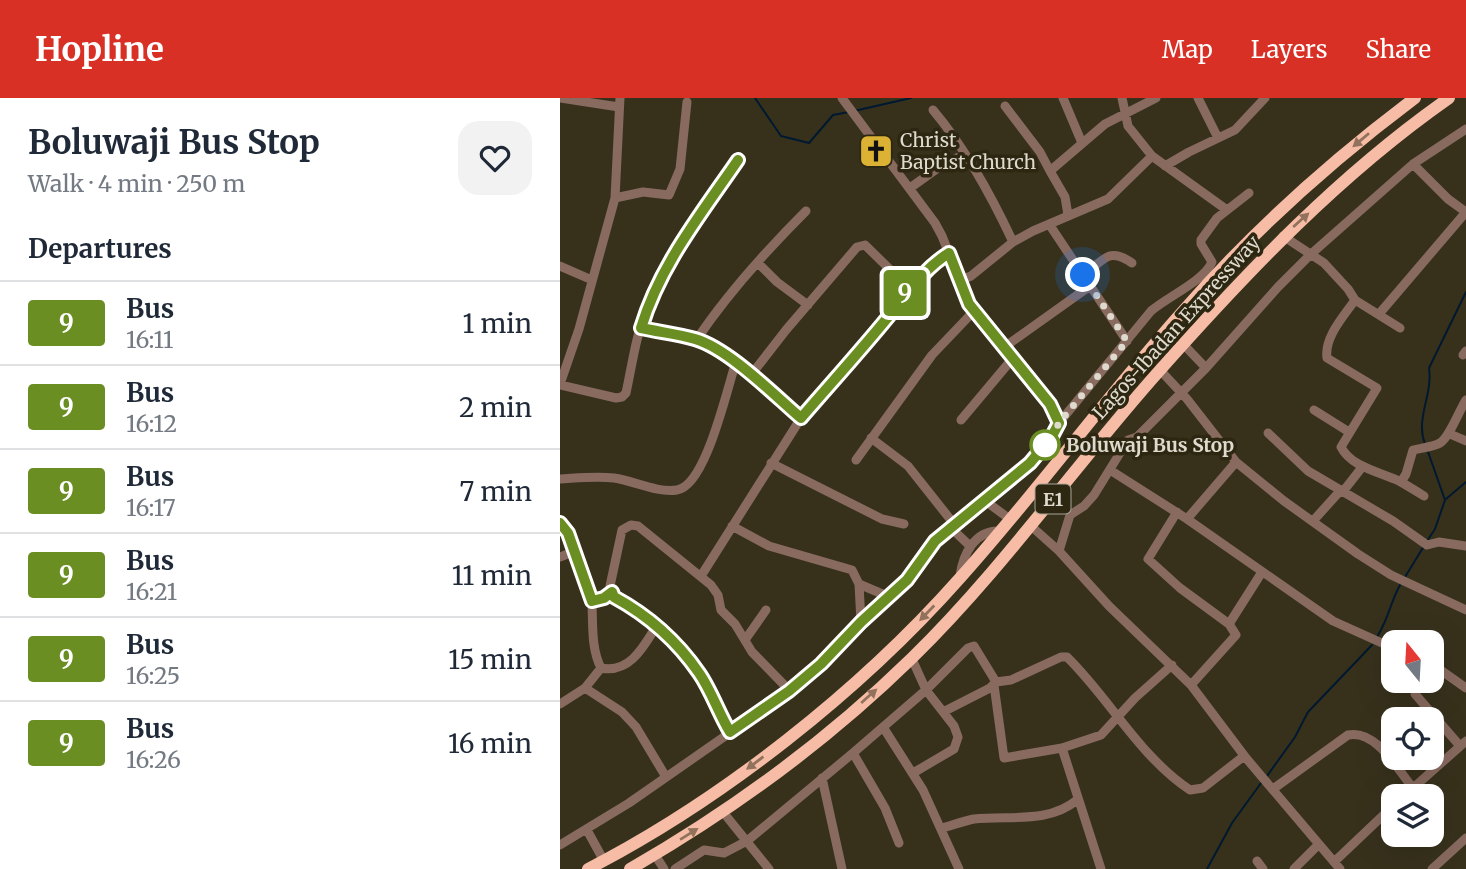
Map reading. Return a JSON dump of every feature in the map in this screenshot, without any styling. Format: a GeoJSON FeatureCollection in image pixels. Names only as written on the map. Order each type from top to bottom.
{"type":"FeatureCollection","features":[{"type":"Feature","properties":{"kind":"highway","name":"Lagos-Ibadan Expressway"},"geometry":{"type":"LineString","coordinates":[[588,869],[720,790],[821,712],[911,629],[960,579],[1184,310],[1247,243],[1321,173],[1415,98]]}},
{"type":"Feature","properties":{"kind":"highway","name":"Lagos-Ibadan Expressway"},"geometry":{"type":"LineString","coordinates":[[630,869],[723,811],[799,756],[912,659],[992,572],[1201,322],[1283,236],[1388,143],[1449,98]]}},
{"type":"Feature","properties":{"kind":"street"},"geometry":{"type":"LineString","coordinates":[[560,98],[620,102],[615,198],[579,329],[560,384],[616,398],[626,393],[646,309],[664,271],[738,160]]}},
{"type":"Feature","properties":{"kind":"street"},"geometry":{"type":"LineString","coordinates":[[842,98],[939,230],[974,311],[1050,404],[1059,423]]}},
{"type":"Feature","properties":{"kind":"street"},"geometry":{"type":"LineString","coordinates":[[1063,98],[1082,143]]}},
{"type":"Feature","properties":{"kind":"street"},"geometry":{"type":"LineString","coordinates":[[1122,98],[1128,125],[1152,156],[1227,210]]}},
{"type":"Feature","properties":{"kind":"street"},"geometry":{"type":"LineString","coordinates":[[1050,171],[1105,124],[1156,98]]}},
{"type":"Feature","properties":{"kind":"street"},"geometry":{"type":"LineString","coordinates":[[1198,98],[1218,138]]}},
{"type":"Feature","properties":{"kind":"street"},"geometry":{"type":"LineString","coordinates":[[1165,166],[1243,124],[1265,98]]}},
{"type":"Feature","properties":{"kind":"street"},"geometry":{"type":"LineString","coordinates":[[615,198],[643,192],[669,195],[680,169],[687,102]]}},
{"type":"Feature","properties":{"kind":"street"},"geometry":{"type":"LineString","coordinates":[[1005,106],[1040,152],[1065,197],[1068,215]]}},
{"type":"Feature","properties":{"kind":"street"},"geometry":{"type":"LineString","coordinates":[[933,110],[949,128],[992,198],[1013,242]]}},
{"type":"Feature","properties":{"kind":"street"},"geometry":{"type":"LineString","coordinates":[[1059,551],[1070,515],[1094,495],[1128,440],[1137,437],[1181,394],[1311,254],[1413,164],[1466,129]]}},
{"type":"Feature","properties":{"kind":"street"},"geometry":{"type":"LineString","coordinates":[[910,188],[942,165],[965,154]]}},
{"type":"Feature","properties":{"kind":"street"},"geometry":{"type":"LineString","coordinates":[[959,281],[971,276],[1013,242],[1108,199],[1152,156]]}},
{"type":"Feature","properties":{"kind":"street"},"geometry":{"type":"LineString","coordinates":[[1379,314],[1466,212],[1448,199],[1413,164]]}},
{"type":"Feature","properties":{"kind":"street"},"geometry":{"type":"LineString","coordinates":[[560,845],[666,777],[789,691],[821,664],[887,596],[907,580],[935,541],[1030,463],[1051,438],[1059,423],[1151,311],[1206,273],[1212,262],[1201,240],[1217,218],[1249,193]]}},
{"type":"Feature","properties":{"kind":"street"},"geometry":{"type":"LineString","coordinates":[[697,339],[758,263],[806,211]]}},
{"type":"Feature","properties":{"kind":"street"},"geometry":{"type":"LineString","coordinates":[[1049,224],[1127,341]]}},
{"type":"Feature","properties":{"kind":"street"},"geometry":{"type":"LineString","coordinates":[[1283,236],[1324,263],[1355,300],[1400,328]]}},
{"type":"Feature","properties":{"kind":"street"},"geometry":{"type":"LineString","coordinates":[[751,375],[854,249],[865,245],[909,288]]}},
{"type":"Feature","properties":{"kind":"street"},"geometry":{"type":"LineString","coordinates":[[701,576],[801,418],[909,288],[925,271],[949,253]]}},
{"type":"Feature","properties":{"kind":"street"},"geometry":{"type":"LineString","coordinates":[[1083,275],[1109,256],[1120,255],[1132,263]]}},
{"type":"Feature","properties":{"kind":"street"},"geometry":{"type":"LineString","coordinates":[[758,263],[776,282],[808,305]]}},
{"type":"Feature","properties":{"kind":"street"},"geometry":{"type":"LineString","coordinates":[[560,267],[592,280]]}},
{"type":"Feature","properties":{"kind":"street"},"geometry":{"type":"LineString","coordinates":[[1003,348],[1090,286]]}},
{"type":"Feature","properties":{"kind":"street"},"geometry":{"type":"LineString","coordinates":[[1355,300],[1329,341],[1327,358],[1377,388],[1341,447],[1345,455],[1363,466],[1401,482],[1424,496]]}},
{"type":"Feature","properties":{"kind":"street"},"geometry":{"type":"LineString","coordinates":[[856,460],[932,355],[974,311]]}},
{"type":"Feature","properties":{"kind":"street"},"geometry":{"type":"LineString","coordinates":[[641,328],[697,339],[736,362],[801,418]]}},
{"type":"Feature","properties":{"kind":"street"},"geometry":{"type":"LineString","coordinates":[[1184,345],[1206,368]]}},
{"type":"Feature","properties":{"kind":"street"},"geometry":{"type":"LineString","coordinates":[[961,420],[1013,358]]}},
{"type":"Feature","properties":{"kind":"street"},"geometry":{"type":"LineString","coordinates":[[560,479],[612,478],[660,490],[686,487],[699,470],[736,362]]}},
{"type":"Feature","properties":{"kind":"street"},"geometry":{"type":"LineString","coordinates":[[1160,370],[1187,399],[1236,462],[1358,554],[1396,577],[1466,610]]}},
{"type":"Feature","properties":{"kind":"street"},"geometry":{"type":"LineString","coordinates":[[1401,482],[1413,450],[1442,442],[1450,434],[1456,415],[1466,400]]}},
{"type":"Feature","properties":{"kind":"street"},"geometry":{"type":"LineString","coordinates":[[1314,410],[1349,432]]}},
{"type":"Feature","properties":{"kind":"street"},"geometry":{"type":"LineString","coordinates":[[1268,433],[1308,471],[1393,521],[1427,545],[1439,542],[1466,545]]}},
{"type":"Feature","properties":{"kind":"street"},"geometry":{"type":"LineString","coordinates":[[1450,434],[1466,442]]}},
{"type":"Feature","properties":{"kind":"street"},"geometry":{"type":"LineString","coordinates":[[872,438],[908,466],[970,546]]}},
{"type":"Feature","properties":{"kind":"street"},"geometry":{"type":"LineString","coordinates":[[1187,519],[1236,462]]}},
{"type":"Feature","properties":{"kind":"street"},"geometry":{"type":"LineString","coordinates":[[771,463],[882,519],[904,524]]}},
{"type":"Feature","properties":{"kind":"street"},"geometry":{"type":"LineString","coordinates":[[1313,521],[1340,491],[1345,489],[1363,466]]}},
{"type":"Feature","properties":{"kind":"street"},"geometry":{"type":"LineString","coordinates":[[1110,470],[1177,512],[1333,621],[1381,643]]}},
{"type":"Feature","properties":{"kind":"street"},"geometry":{"type":"LineString","coordinates":[[984,500],[1011,520]]}},
{"type":"Feature","properties":{"kind":"street"},"geometry":{"type":"LineString","coordinates":[[1177,512],[1148,559],[1235,631],[1233,640],[1216,655],[1191,685]]}},
{"type":"Feature","properties":{"kind":"street"},"geometry":{"type":"LineString","coordinates":[[560,523],[568,533],[592,601],[595,650],[601,668]]}},
{"type":"Feature","properties":{"kind":"street"},"geometry":{"type":"LineString","coordinates":[[730,732],[700,674],[680,646],[657,625],[614,597],[610,586],[622,530],[631,525],[638,526],[701,576],[718,595],[721,610],[735,624],[766,669],[789,691]]}},
{"type":"Feature","properties":{"kind":"street"},"geometry":{"type":"LineString","coordinates":[[732,526],[769,546],[852,570],[859,584],[861,622]]}},
{"type":"Feature","properties":{"kind":"street"},"geometry":{"type":"LineString","coordinates":[[1031,526],[1191,685],[1244,756],[1337,865],[1381,819]]}},
{"type":"Feature","properties":{"kind":"street"},"geometry":{"type":"LineString","coordinates":[[960,579],[963,560],[970,546],[984,534],[993,530],[1001,531]]}},
{"type":"Feature","properties":{"kind":"street"},"geometry":{"type":"LineString","coordinates":[[560,557],[575,551]]}},
{"type":"Feature","properties":{"kind":"street"},"geometry":{"type":"LineString","coordinates":[[1229,624],[1262,572]]}},
{"type":"Feature","properties":{"kind":"street"},"geometry":{"type":"LineString","coordinates":[[859,584],[887,596]]}},
{"type":"Feature","properties":{"kind":"street"},"geometry":{"type":"LineString","coordinates":[[592,601],[604,598],[612,592]]}},
{"type":"Feature","properties":{"kind":"street"},"geometry":{"type":"LineString","coordinates":[[745,640],[766,610]]}},
{"type":"Feature","properties":{"kind":"street"},"geometry":{"type":"LineString","coordinates":[[601,668],[612,668],[631,662],[638,656],[657,625]]}},
{"type":"Feature","properties":{"kind":"street"},"geometry":{"type":"LineString","coordinates":[[674,869],[704,850],[724,853],[747,841],[926,690],[968,648],[974,646],[995,683],[1004,758],[1062,748],[1101,734],[1135,698],[1172,665]]}},
{"type":"Feature","properties":{"kind":"street"},"geometry":{"type":"LineString","coordinates":[[943,712],[995,683],[1011,680],[1067,657],[1119,716],[1152,760],[1189,790],[1203,788],[1244,756]]}},
{"type":"Feature","properties":{"kind":"street"},"geometry":{"type":"LineString","coordinates":[[912,659],[926,690],[958,737],[954,749],[913,773]]}},
{"type":"Feature","properties":{"kind":"street"},"geometry":{"type":"LineString","coordinates":[[560,704],[585,688],[601,668]]}},
{"type":"Feature","properties":{"kind":"street"},"geometry":{"type":"LineString","coordinates":[[1444,672],[1466,688]]}},
{"type":"Feature","properties":{"kind":"street"},"geometry":{"type":"LineString","coordinates":[[585,688],[622,712],[636,727],[666,777]]}},
{"type":"Feature","properties":{"kind":"street"},"geometry":{"type":"LineString","coordinates":[[1415,694],[1463,744],[1418,784]]}},
{"type":"Feature","properties":{"kind":"street"},"geometry":{"type":"LineString","coordinates":[[883,727],[913,773],[942,828],[955,868]]}},
{"type":"Feature","properties":{"kind":"street"},"geometry":{"type":"LineString","coordinates":[[1273,789],[1341,740],[1357,733],[1373,739],[1410,784]]}},
{"type":"Feature","properties":{"kind":"street"},"geometry":{"type":"LineString","coordinates":[[1062,748],[1101,869]]}},
{"type":"Feature","properties":{"kind":"street"},"geometry":{"type":"LineString","coordinates":[[853,753],[885,808],[899,843]]}},
{"type":"Feature","properties":{"kind":"street"},"geometry":{"type":"LineString","coordinates":[[822,778],[841,869]]}},
{"type":"Feature","properties":{"kind":"street"},"geometry":{"type":"LineString","coordinates":[[942,828],[971,820],[1015,819],[1051,813],[1068,807],[1077,800]]}},
{"type":"Feature","properties":{"kind":"street"},"geometry":{"type":"LineString","coordinates":[[723,811],[769,869]]}},
{"type":"Feature","properties":{"kind":"street"},"geometry":{"type":"LineString","coordinates":[[587,830],[604,861]]}},
{"type":"Feature","properties":{"kind":"street"},"geometry":{"type":"LineString","coordinates":[[1432,869],[1466,838]]}},
{"type":"Feature","properties":{"kind":"street"},"geometry":{"type":"LineString","coordinates":[[1294,869],[1318,845]]}},
{"type":"Feature","properties":{"kind":"street"},"geometry":{"type":"LineString","coordinates":[[655,855],[664,869]]}},
{"type":"Feature","properties":{"kind":"waterway"},"geometry":{"type":"LineString","coordinates":[[755,98],[781,136],[809,143],[833,115],[849,112]]}},
{"type":"Feature","properties":{"kind":"waterway"},"geometry":{"type":"LineString","coordinates":[[854,111],[911,98]]}},
{"type":"Feature","properties":{"kind":"waterway"},"geometry":{"type":"LineString","coordinates":[[1425,444],[1422,425],[1429,388],[1429,368],[1466,292]]}},
{"type":"Feature","properties":{"kind":"waterway"},"geometry":{"type":"LineString","coordinates":[[1427,449],[1445,500],[1435,529],[1427,541]]}},
{"type":"Feature","properties":{"kind":"waterway"},"geometry":{"type":"LineString","coordinates":[[1446,499],[1466,482]]}},
{"type":"Feature","properties":{"kind":"waterway"},"geometry":{"type":"LineString","coordinates":[[1405,577],[1424,546]]}},
{"type":"Feature","properties":{"kind":"waterway"},"geometry":{"type":"LineString","coordinates":[[1377,637],[1400,585]]}},
{"type":"Feature","properties":{"kind":"waterway"},"geometry":{"type":"LineString","coordinates":[[1267,776],[1295,737],[1308,712],[1372,645]]}},
{"type":"Feature","properties":{"kind":"waterway"},"geometry":{"type":"LineString","coordinates":[[1207,869],[1232,823],[1261,783]]}},
{"type":"Feature","properties":{"kind":"bus line","name":"9"},"geometry":{"type":"LineString","coordinates":[[560,523],[568,533],[592,601],[604,598],[612,592],[614,597],[652,621],[680,646],[700,674],[730,732],[789,691],[821,664],[887,596],[907,580],[935,541],[1030,463],[1051,438],[1059,423],[1050,404],[969,304],[949,253],[925,271],[909,288],[801,418],[736,362],[708,345],[697,339],[641,328],[646,309],[664,271],[738,160]]}},
{"type":"Feature","properties":{"kind":"place","name":"Christ Baptist Church"},"geometry":{"type":"Point","coordinates":[876,151]}},
{"type":"Feature","properties":{"kind":"place","name":"Boluwaji Bus Stop"},"geometry":{"type":"Point","coordinates":[1045,445]}},
{"type":"Feature","properties":{"kind":"route"},"geometry":{"type":"LineString","coordinates":[[1045,445],[1040,450],[1127,341],[1083,275]]}}]}
